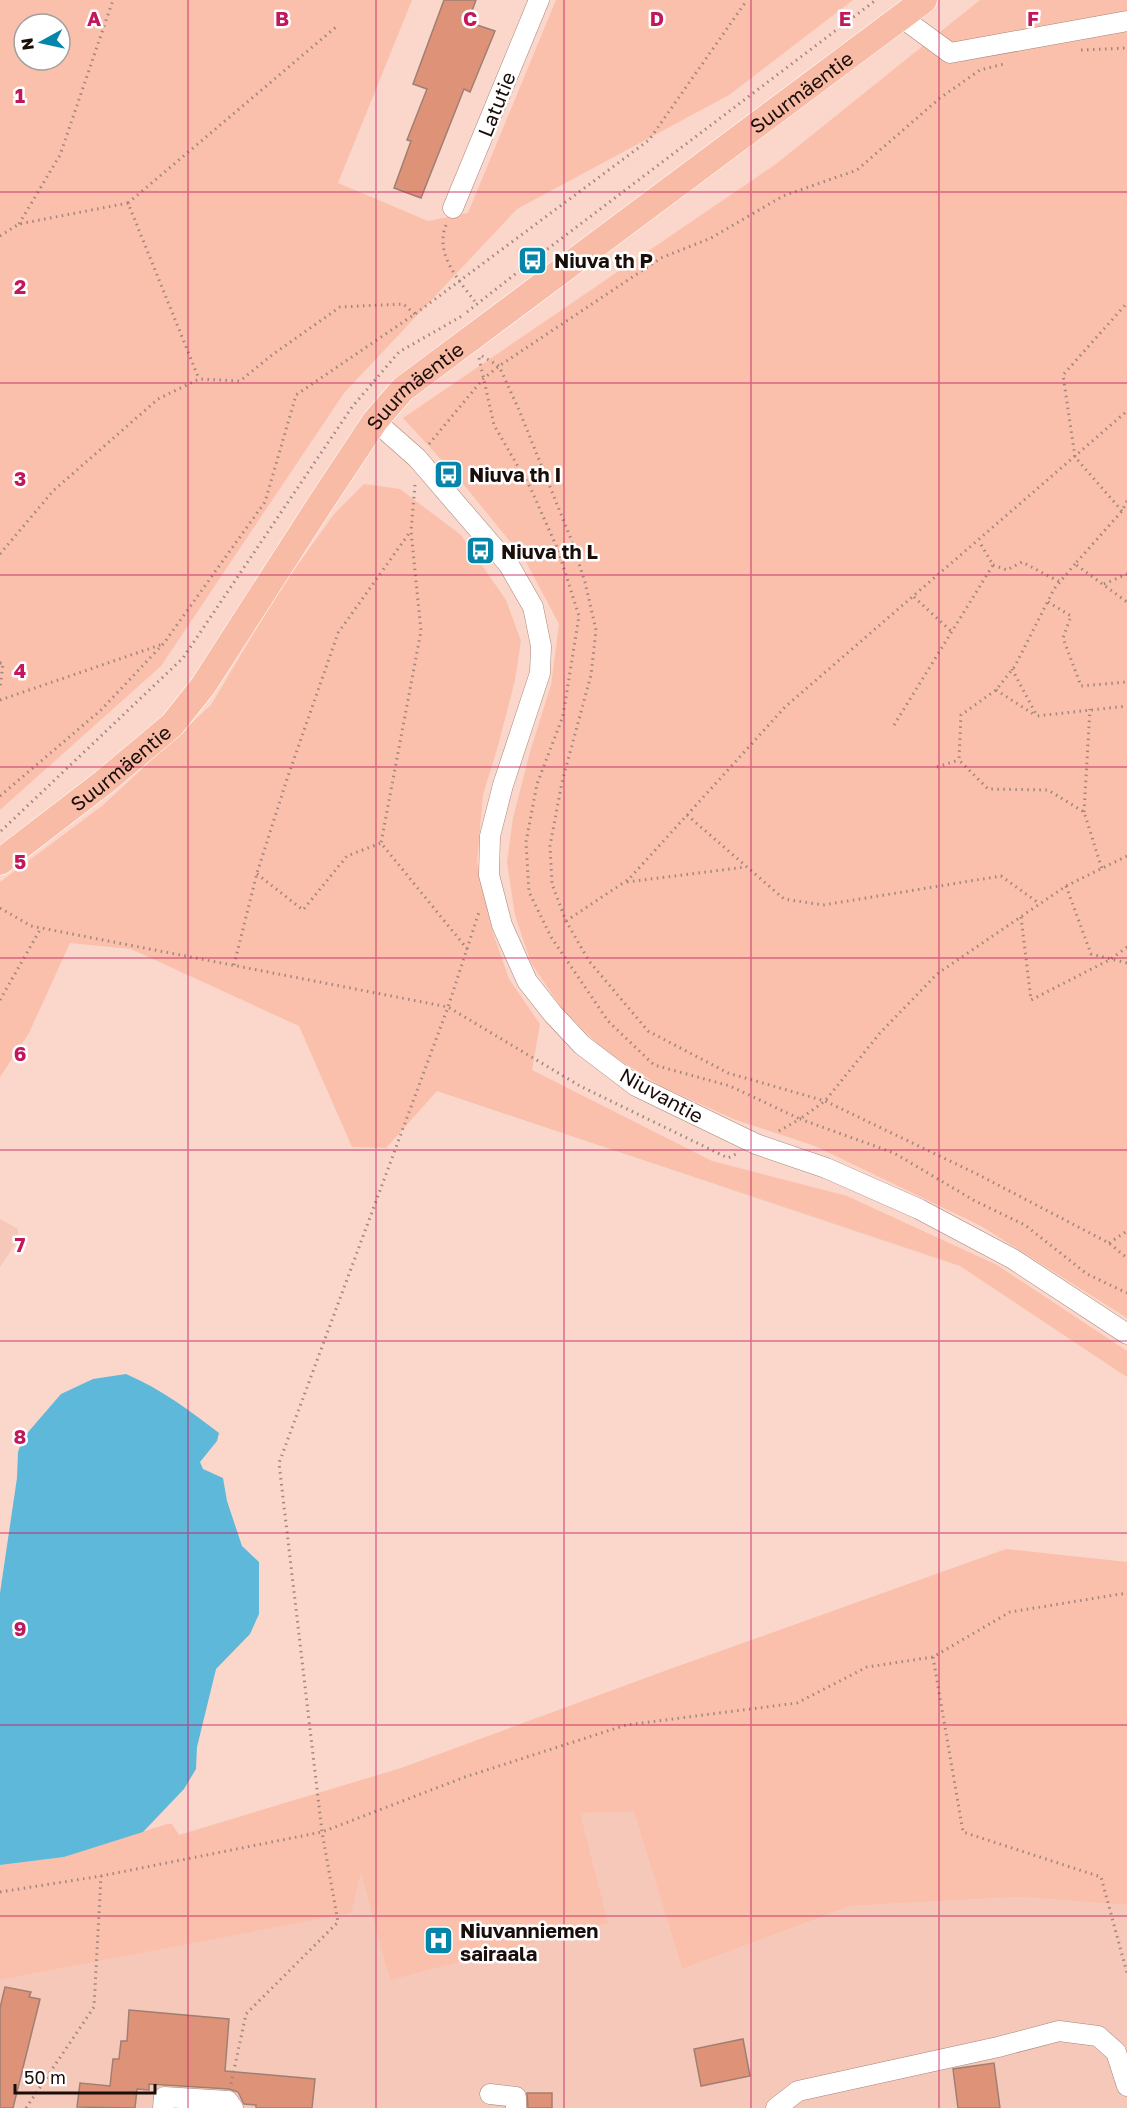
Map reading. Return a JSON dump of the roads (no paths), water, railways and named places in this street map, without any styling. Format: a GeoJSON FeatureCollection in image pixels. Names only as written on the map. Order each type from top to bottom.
{"type":"FeatureCollection","features":[{"type":"Feature","properties":{"kind":"main road","name":"Suurmäentie"},"geometry":{"type":"LineString","coordinates":[[0,862],[104,783],[172,725],[203,686],[375,422],[403,389],[924,0]]}},
{"type":"Feature","properties":{"kind":"street","name":"Latutie"},"geometry":{"type":"LineString","coordinates":[[453,208],[539,0]]}},
{"type":"Feature","properties":{"kind":"street"},"geometry":{"type":"LineString","coordinates":[[901,17],[950,53],[1127,21]]}},
{"type":"Feature","properties":{"kind":"street","name":"Niuvantie"},"geometry":{"type":"LineString","coordinates":[[375,422],[417,458],[509,565],[533,607],[542,646],[540,673],[503,785],[490,836],[489,875],[502,925],[527,981],[553,1014],[582,1046],[636,1086],[756,1144],[826,1167],[919,1209],[1013,1259],[1127,1334]]}},
{"type":"Feature","properties":{"kind":"street"},"geometry":{"type":"LineString","coordinates":[[776,2108],[798,2091],[998,2047],[1059,2031],[1098,2036],[1116,2052],[1127,2086]]}},
{"type":"Feature","properties":{"kind":"street"},"geometry":{"type":"LineString","coordinates":[[490,2094],[516,2097],[516,2108]]}},
{"type":"Feature","properties":{"kind":"street"},"geometry":{"type":"LineString","coordinates":[[163,2108],[164,2097],[230,2104]]}},
{"type":"Feature","properties":{"kind":"water"},"geometry":{"type":"Polygon","coordinates":[[[126,1374],[163,1393],[219,1433],[217,1441],[200,1462],[203,1469],[223,1478],[227,1501],[242,1546],[259,1562],[259,1614],[250,1634],[216,1669],[197,1747],[196,1769],[184,1789],[143,1832],[64,1857],[0,1865],[0,1593],[17,1478],[18,1452],[23,1438],[61,1394],[93,1379],[126,1374]]]}},
{"type":"Feature","properties":{"kind":"place","name":"Niuva th P"},"geometry":{"type":"Point","coordinates":[533,260]}},
{"type":"Feature","properties":{"kind":"place","name":"Niuva th I"},"geometry":{"type":"Point","coordinates":[448,474]}},
{"type":"Feature","properties":{"kind":"place","name":"Niuva th L"},"geometry":{"type":"Point","coordinates":[480,551]}},
{"type":"Feature","properties":{"kind":"place","name":"Niuvanniemen sairaala"},"geometry":{"type":"Point","coordinates":[439,1941]}}]}
